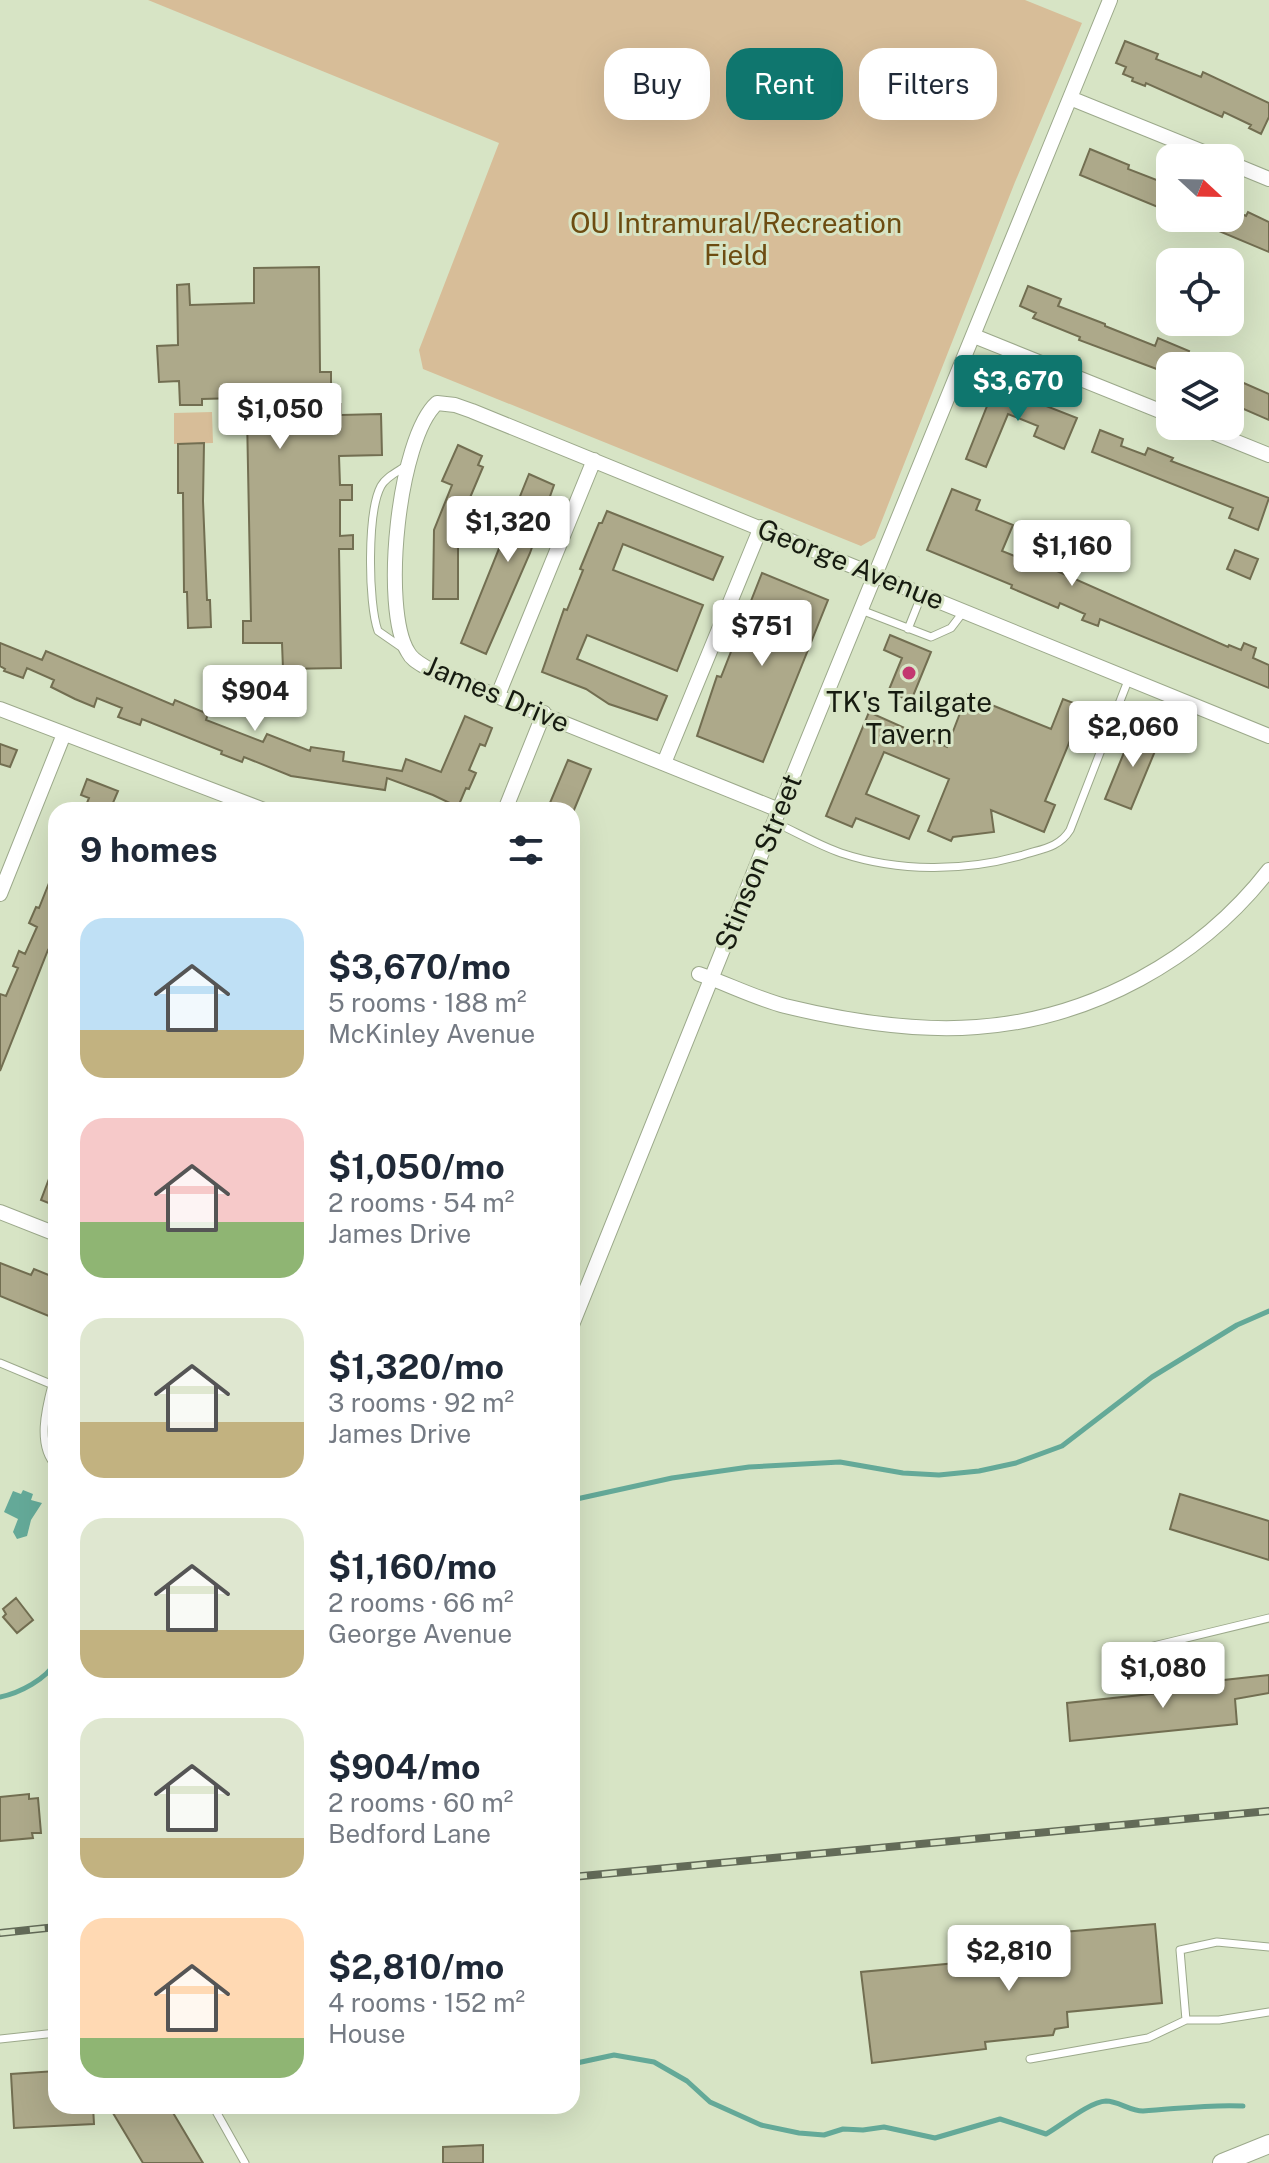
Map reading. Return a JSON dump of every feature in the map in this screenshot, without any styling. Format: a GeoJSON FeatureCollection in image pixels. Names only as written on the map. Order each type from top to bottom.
{"type":"FeatureCollection","features":[{"type":"Feature","properties":{"kind":"street","name":"Stinson Street"},"geometry":{"type":"LineString","coordinates":[[580,1304],[705,976],[776,816],[1110,0]]}},
{"type":"Feature","properties":{"kind":"street"},"geometry":{"type":"LineString","coordinates":[[1070,98],[1183,144]]}},
{"type":"Feature","properties":{"kind":"street"},"geometry":{"type":"LineString","coordinates":[[1244,169],[1269,179]]}},
{"type":"Feature","properties":{"kind":"street"},"geometry":{"type":"LineString","coordinates":[[974,336],[1156,409]]}},
{"type":"Feature","properties":{"kind":"street","name":"George Avenue"},"geometry":{"type":"LineString","coordinates":[[430,409],[442,402],[455,405],[922,592],[1269,736]]}},
{"type":"Feature","properties":{"kind":"street","name":"James Drive"},"geometry":{"type":"LineString","coordinates":[[430,409],[419,427],[406,466],[398,514],[396,582],[406,650],[427,668],[664,763],[776,816]]}},
{"type":"Feature","properties":{"kind":"street"},"geometry":{"type":"LineString","coordinates":[[1232,440],[1269,455]]}},
{"type":"Feature","properties":{"kind":"street"},"geometry":{"type":"LineString","coordinates":[[498,695],[594,460]]}},
{"type":"Feature","properties":{"kind":"street"},"geometry":{"type":"LineString","coordinates":[[664,763],[761,527]]}},
{"type":"Feature","properties":{"kind":"street"},"geometry":{"type":"LineString","coordinates":[[0,709],[243,802]]}},
{"type":"Feature","properties":{"kind":"street"},"geometry":{"type":"LineString","coordinates":[[508,802],[544,713]]}},
{"type":"Feature","properties":{"kind":"street"},"geometry":{"type":"LineString","coordinates":[[0,894],[64,734]]}},
{"type":"Feature","properties":{"kind":"street"},"geometry":{"type":"LineString","coordinates":[[705,976],[782,1005],[874,1024],[976,1027],[1030,1019],[1104,996],[1168,962],[1237,907],[1269,870]]}},
{"type":"Feature","properties":{"kind":"street"},"geometry":{"type":"LineString","coordinates":[[0,1212],[48,1231]]}},
{"type":"Feature","properties":{"kind":"street"},"geometry":{"type":"LineString","coordinates":[[1222,2163],[1269,2144]]}},
{"type":"Feature","properties":{"kind":"lane"},"geometry":{"type":"LineString","coordinates":[[406,466],[386,479],[379,489],[371,562],[373,606],[378,631],[406,650]]}},
{"type":"Feature","properties":{"kind":"lane"},"geometry":{"type":"LineString","coordinates":[[908,629],[922,592]]}},
{"type":"Feature","properties":{"kind":"lane"},"geometry":{"type":"LineString","coordinates":[[861,610],[931,637],[951,628],[964,610]]}},
{"type":"Feature","properties":{"kind":"lane"},"geometry":{"type":"LineString","coordinates":[[776,816],[840,853],[888,865],[964,867],[1007,860],[1057,845],[1070,830],[1129,678]]}},
{"type":"Feature","properties":{"kind":"lane"},"geometry":{"type":"LineString","coordinates":[[0,1363],[48,1383]]}},
{"type":"Feature","properties":{"kind":"lane"},"geometry":{"type":"LineString","coordinates":[[48,1403],[45,1412],[48,1451]]}},
{"type":"Feature","properties":{"kind":"lane"},"geometry":{"type":"LineString","coordinates":[[1141,1649],[1269,1618]]}},
{"type":"Feature","properties":{"kind":"lane"},"geometry":{"type":"LineString","coordinates":[[1186,2020],[1180,1950],[1217,1942],[1269,1947]]}},
{"type":"Feature","properties":{"kind":"lane"},"geometry":{"type":"LineString","coordinates":[[1030,2059],[1148,2038],[1186,2020],[1219,2020],[1269,2012]]}},
{"type":"Feature","properties":{"kind":"lane"},"geometry":{"type":"LineString","coordinates":[[0,2039],[48,2034]]}},
{"type":"Feature","properties":{"kind":"lane"},"geometry":{"type":"LineString","coordinates":[[217,2114],[245,2163]]}},
{"type":"Feature","properties":{"kind":"green space","name":"OU Intramural/Recreation Field"},"geometry":{"type":"Polygon","coordinates":[[[148,0],[1025,0],[1082,23],[1015,182],[875,538],[861,546],[423,369],[419,350],[499,143],[148,0]]]}},
{"type":"Feature","properties":{"kind":"green space"},"geometry":{"type":"Polygon","coordinates":[[[212,412],[213,443],[174,444],[174,413],[212,412]]]}},
{"type":"Feature","properties":{"kind":"water"},"geometry":{"type":"Polygon","coordinates":[[[23,1490],[33,1494],[31,1500],[42,1503],[31,1520],[27,1536],[17,1539],[13,1532],[18,1519],[4,1512],[13,1491],[21,1494],[23,1490]]]}},
{"type":"Feature","properties":{"kind":"building"},"geometry":{"type":"Polygon","coordinates":[[[1125,41],[1158,54],[1156,59],[1201,77],[1203,72],[1269,103],[1269,117],[1261,134],[1249,128],[1251,125],[1224,112],[1222,117],[1146,83],[1145,86],[1132,81],[1133,78],[1123,74],[1126,67],[1116,63],[1125,41]]]}},
{"type":"Feature","properties":{"kind":"building"},"geometry":{"type":"Polygon","coordinates":[[[1090,149],[1129,165],[1128,169],[1156,180],[1156,206],[1080,175],[1090,149]]]}},
{"type":"Feature","properties":{"kind":"building"},"geometry":{"type":"Polygon","coordinates":[[[1248,212],[1269,222],[1269,252],[1221,232],[1244,232],[1244,215],[1248,212]]]}},
{"type":"Feature","properties":{"kind":"building"},"geometry":{"type":"Polygon","coordinates":[[[319,267],[320,372],[331,372],[331,404],[341,404],[341,415],[381,414],[382,455],[339,456],[340,485],[352,485],[352,500],[340,500],[340,536],[353,535],[353,549],[339,549],[341,668],[283,669],[282,643],[243,643],[243,621],[251,621],[247,416],[239,416],[238,398],[202,399],[202,405],[180,405],[179,381],[159,382],[157,346],[178,345],[177,285],[189,284],[190,305],[254,303],[254,268],[319,267]]]}},
{"type":"Feature","properties":{"kind":"building"},"geometry":{"type":"Polygon","coordinates":[[[1028,286],[1061,299],[1058,306],[1105,326],[1155,346],[1158,338],[1189,351],[1156,352],[1156,369],[1079,340],[1080,337],[1033,318],[1036,313],[1020,306],[1028,286]]]}},
{"type":"Feature","properties":{"kind":"building"},"geometry":{"type":"Polygon","coordinates":[[[1244,383],[1269,394],[1269,420],[1244,409],[1244,383]]]}},
{"type":"Feature","properties":{"kind":"building"},"geometry":{"type":"Polygon","coordinates":[[[995,386],[1077,418],[1064,449],[1034,436],[1038,426],[1008,414],[986,467],[966,459],[995,386]]]}},
{"type":"Feature","properties":{"kind":"building"},"geometry":{"type":"Polygon","coordinates":[[[1100,430],[1123,439],[1121,446],[1145,455],[1148,448],[1173,458],[1171,461],[1269,498],[1258,530],[1229,518],[1233,508],[1092,452],[1100,430]]]}},
{"type":"Feature","properties":{"kind":"building"},"geometry":{"type":"Polygon","coordinates":[[[204,443],[203,501],[211,627],[188,628],[187,592],[184,592],[183,493],[178,493],[178,444],[204,443]]]}},
{"type":"Feature","properties":{"kind":"building"},"geometry":{"type":"Polygon","coordinates":[[[458,445],[482,456],[478,465],[483,467],[469,500],[475,502],[471,512],[476,514],[469,531],[464,529],[458,545],[458,599],[433,599],[434,530],[452,485],[442,481],[458,445]]]}},
{"type":"Feature","properties":{"kind":"building"},"geometry":{"type":"Polygon","coordinates":[[[529,474],[554,485],[530,553],[486,654],[461,643],[529,474]]]}},
{"type":"Feature","properties":{"kind":"building"},"geometry":{"type":"Polygon","coordinates":[[[952,489],[980,500],[976,510],[1013,525],[1002,551],[1048,567],[1228,647],[1241,650],[1244,643],[1256,648],[1253,658],[1269,665],[1269,688],[1100,619],[1098,626],[1082,620],[1085,614],[1060,603],[1058,608],[1011,588],[1012,585],[927,550],[952,489]]]}},
{"type":"Feature","properties":{"kind":"building"},"geometry":{"type":"Polygon","coordinates":[[[607,511],[723,557],[713,580],[623,544],[613,570],[703,605],[677,671],[587,635],[577,659],[667,696],[657,720],[609,704],[586,689],[542,672],[564,609],[567,610],[583,570],[580,569],[607,511]]]}},
{"type":"Feature","properties":{"kind":"building"},"geometry":{"type":"Polygon","coordinates":[[[1235,550],[1258,559],[1250,579],[1227,569],[1235,550]]]}},
{"type":"Feature","properties":{"kind":"building"},"geometry":{"type":"Polygon","coordinates":[[[762,573],[828,600],[763,762],[697,736],[717,676],[721,677],[762,573]]]}},
{"type":"Feature","properties":{"kind":"building"},"geometry":{"type":"Polygon","coordinates":[[[890,635],[931,652],[911,701],[888,692],[902,658],[884,650],[890,635]]]}},
{"type":"Feature","properties":{"kind":"building"},"geometry":{"type":"Polygon","coordinates":[[[0,643],[42,660],[46,651],[173,705],[175,700],[208,714],[206,720],[263,742],[267,734],[310,751],[311,747],[344,752],[343,761],[402,771],[406,759],[441,772],[465,716],[492,728],[485,746],[480,744],[469,770],[476,773],[469,789],[466,788],[460,802],[448,802],[387,778],[385,790],[291,776],[244,757],[242,762],[142,719],[140,725],[118,717],[122,708],[97,698],[94,707],[75,699],[51,687],[54,680],[27,668],[23,678],[4,671],[0,666],[0,643]]]}},
{"type":"Feature","properties":{"kind":"building"},"geometry":{"type":"Polygon","coordinates":[[[967,695],[1051,729],[1063,699],[1084,707],[1045,801],[1055,805],[1044,832],[991,810],[994,832],[953,837],[951,841],[928,831],[949,779],[884,752],[866,794],[919,816],[909,839],[856,818],[852,827],[826,816],[869,712],[947,747],[967,695]]]}},
{"type":"Feature","properties":{"kind":"building"},"geometry":{"type":"Polygon","coordinates":[[[1134,728],[1160,739],[1131,809],[1105,799],[1134,728]]]}},
{"type":"Feature","properties":{"kind":"building"},"geometry":{"type":"Polygon","coordinates":[[[0,744],[17,750],[10,767],[0,764],[0,744]]]}},
{"type":"Feature","properties":{"kind":"building"},"geometry":{"type":"Polygon","coordinates":[[[568,760],[591,769],[577,802],[550,802],[568,760]]]}},
{"type":"Feature","properties":{"kind":"building"},"geometry":{"type":"Polygon","coordinates":[[[87,779],[118,791],[113,802],[87,802],[89,798],[81,795],[87,779]]]}},
{"type":"Feature","properties":{"kind":"building"},"geometry":{"type":"Polygon","coordinates":[[[48,886],[48,950],[0,1071],[0,994],[6,996],[18,968],[13,966],[19,951],[25,954],[37,927],[29,923],[36,907],[39,908],[48,886]]]}},
{"type":"Feature","properties":{"kind":"building"},"geometry":{"type":"Polygon","coordinates":[[[48,1182],[48,1203],[41,1200],[48,1182]]]}},
{"type":"Feature","properties":{"kind":"building"},"geometry":{"type":"Polygon","coordinates":[[[0,1263],[31,1275],[34,1269],[48,1275],[48,1316],[0,1296],[0,1263]]]}},
{"type":"Feature","properties":{"kind":"building"},"geometry":{"type":"Polygon","coordinates":[[[1180,1494],[1269,1521],[1269,1560],[1170,1529],[1180,1494]]]}},
{"type":"Feature","properties":{"kind":"building"},"geometry":{"type":"Polygon","coordinates":[[[16,1598],[33,1620],[17,1633],[3,1617],[6,1614],[3,1609],[16,1598]]]}},
{"type":"Feature","properties":{"kind":"building"},"geometry":{"type":"Polygon","coordinates":[[[1269,1675],[1269,1693],[1235,1699],[1237,1724],[1070,1741],[1067,1703],[1206,1688],[1206,1682],[1269,1675]]]}},
{"type":"Feature","properties":{"kind":"building"},"geometry":{"type":"Polygon","coordinates":[[[29,1794],[29,1799],[38,1798],[41,1833],[32,1833],[33,1838],[0,1841],[0,1797],[29,1794]]]}},
{"type":"Feature","properties":{"kind":"building"},"geometry":{"type":"Polygon","coordinates":[[[1155,1924],[1162,2003],[1067,2012],[1068,2027],[1055,2029],[1053,2035],[985,2042],[986,2049],[872,2063],[861,1972],[1042,1955],[1040,1934],[1155,1924]]]}},
{"type":"Feature","properties":{"kind":"building"},"geometry":{"type":"Polygon","coordinates":[[[48,2072],[48,2114],[93,2114],[94,2124],[14,2128],[11,2074],[48,2072]]]}},
{"type":"Feature","properties":{"kind":"building"},"geometry":{"type":"Polygon","coordinates":[[[114,2114],[174,2114],[203,2163],[143,2163],[114,2114]]]}},
{"type":"Feature","properties":{"kind":"building"},"geometry":{"type":"Polygon","coordinates":[[[483,2145],[483,2163],[443,2163],[443,2147],[483,2145]]]}},
{"type":"Feature","properties":{"kind":"waterway"},"geometry":{"type":"LineString","coordinates":[[580,1498],[672,1478],[749,1467],[840,1462],[903,1473],[939,1475],[1016,1463],[1062,1446],[1152,1377],[1237,1325],[1269,1311]]}},
{"type":"Feature","properties":{"kind":"waterway"},"geometry":{"type":"LineString","coordinates":[[0,1697],[32,1684],[48,1672]]}},
{"type":"Feature","properties":{"kind":"waterway"},"geometry":{"type":"LineString","coordinates":[[580,2062],[614,2055],[654,2062],[687,2081],[710,2102],[761,2125],[824,2135],[843,2129],[884,2127],[935,2138],[1000,2119],[1046,2134],[1084,2110],[1106,2101],[1143,2111],[1243,2106]]}},
{"type":"Feature","properties":{"kind":"railway"},"geometry":{"type":"LineString","coordinates":[[580,1876],[1269,1811]]}},
{"type":"Feature","properties":{"kind":"railway"},"geometry":{"type":"LineString","coordinates":[[0,1933],[48,1928]]}},
{"type":"Feature","properties":{"kind":"place","name":"TK's Tailgate Tavern"},"geometry":{"type":"Point","coordinates":[909,673]}}]}
